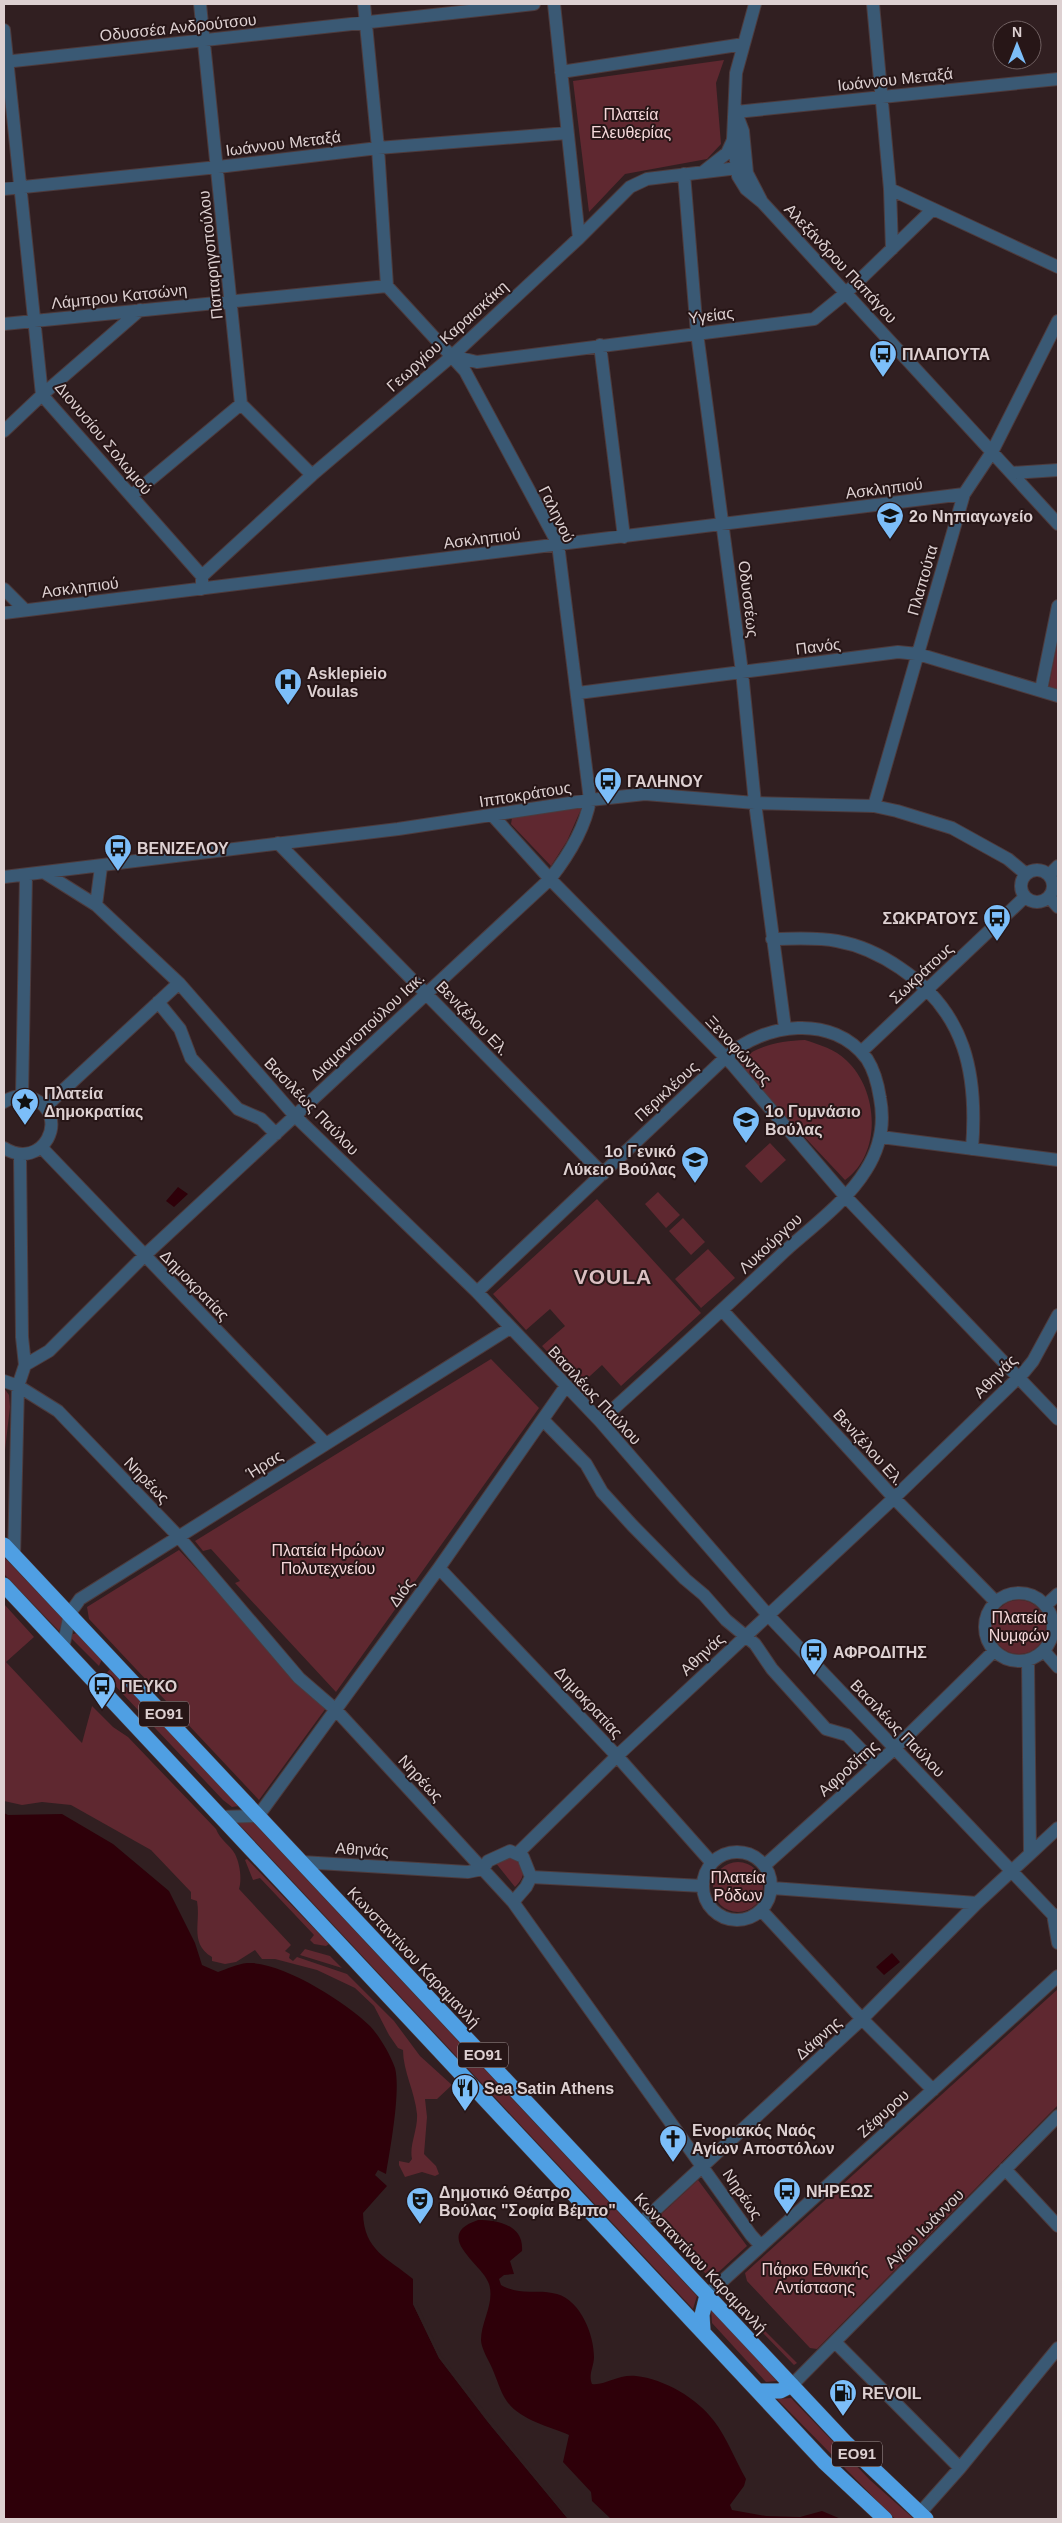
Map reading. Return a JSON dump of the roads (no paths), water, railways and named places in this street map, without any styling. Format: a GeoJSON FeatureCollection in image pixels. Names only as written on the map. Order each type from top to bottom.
{"type":"FeatureCollection","features":[{"type":"Feature","properties":{"kind":"highway","name":"Κωνσταντίνου Καραμανλή"},"geometry":{"type":"LineString","coordinates":[[4,1545],[70,1613],[792,2385],[867,2464],[922,2516]]}},
{"type":"Feature","properties":{"kind":"highway","name":"ΕΟ91"},"geometry":{"type":"LineString","coordinates":[[4,1585],[824,2462],[884,2519]]}},
{"type":"Feature","properties":{"kind":"highway"},"geometry":{"type":"LineString","coordinates":[[703,2331],[702,2315],[707,2295]]}},
{"type":"Feature","properties":{"kind":"highway"},"geometry":{"type":"LineString","coordinates":[[759,2391],[780,2391],[792,2385]]}},
{"type":"Feature","properties":{"kind":"street","name":"Παπαρηγοπούλου"},"geometry":{"type":"LineString","coordinates":[[200,4],[241,404]]}},
{"type":"Feature","properties":{"kind":"street"},"geometry":{"type":"LineString","coordinates":[[364,4],[378,148],[387,286]]}},
{"type":"Feature","properties":{"kind":"street","name":"Οδυσσέα Ανδρούτσου"},"geometry":{"type":"LineString","coordinates":[[6,62],[534,4]]}},
{"type":"Feature","properties":{"kind":"street"},"geometry":{"type":"LineString","coordinates":[[554,4],[579,238]]}},
{"type":"Feature","properties":{"kind":"street"},"geometry":{"type":"LineString","coordinates":[[703,172],[727,153],[733,139],[736,112],[735,82],[755,4]]}},
{"type":"Feature","properties":{"kind":"street"},"geometry":{"type":"LineString","coordinates":[[873,4],[880,97],[890,189],[892,249]]}},
{"type":"Feature","properties":{"kind":"street","name":"Διονυσίου Σολωμού"},"geometry":{"type":"LineString","coordinates":[[4,30],[42,395],[132,496],[202,582]]}},
{"type":"Feature","properties":{"kind":"street"},"geometry":{"type":"LineString","coordinates":[[560,72],[744,44]]}},
{"type":"Feature","properties":{"kind":"street","name":"Ιωάννου Μεταξά"},"geometry":{"type":"LineString","coordinates":[[736,112],[1058,79]]}},
{"type":"Feature","properties":{"kind":"street"},"geometry":{"type":"LineString","coordinates":[[736,112],[743,131],[741,168]]}},
{"type":"Feature","properties":{"kind":"street","name":"Ιωάννου Μεταξά"},"geometry":{"type":"LineString","coordinates":[[4,189],[218,168],[378,148],[567,133]]}},
{"type":"Feature","properties":{"kind":"street"},"geometry":{"type":"LineString","coordinates":[[733,139],[741,168]]}},
{"type":"Feature","properties":{"kind":"street","name":"Γεωργίου Καραισκάκη"},"geometry":{"type":"LineString","coordinates":[[202,582],[312,475],[452,356],[579,238],[630,187],[647,179],[741,168]]}},
{"type":"Feature","properties":{"kind":"street","name":"Αλεξάνδρου Παπάγου"},"geometry":{"type":"LineString","coordinates":[[741,168],[746,189],[762,202],[1058,524]]}},
{"type":"Feature","properties":{"kind":"street","name":"Οδυσσέως"},"geometry":{"type":"LineString","coordinates":[[684,174],[697,333],[742,672],[755,803],[785,1028]]}},
{"type":"Feature","properties":{"kind":"street"},"geometry":{"type":"LineString","coordinates":[[890,189],[1058,267]]}},
{"type":"Feature","properties":{"kind":"street","name":"Υγείας"},"geometry":{"type":"LineString","coordinates":[[452,356],[477,362],[814,319],[846,293],[933,209]]}},
{"type":"Feature","properties":{"kind":"street","name":"Λάμπρου Κατσώνη"},"geometry":{"type":"LineString","coordinates":[[4,324],[387,286]]}},
{"type":"Feature","properties":{"kind":"street","name":"Γαληνού"},"geometry":{"type":"LineString","coordinates":[[387,286],[465,371],[558,544],[590,800]]}},
{"type":"Feature","properties":{"kind":"street"},"geometry":{"type":"LineString","coordinates":[[4,432],[42,395],[140,310]]}},
{"type":"Feature","properties":{"kind":"street","name":"Πλαπούτα"},"geometry":{"type":"LineString","coordinates":[[874,806],[964,494],[992,452],[1058,321]]}},
{"type":"Feature","properties":{"kind":"street"},"geometry":{"type":"LineString","coordinates":[[600,345],[624,537]]}},
{"type":"Feature","properties":{"kind":"street"},"geometry":{"type":"LineString","coordinates":[[132,496],[241,404],[312,475]]}},
{"type":"Feature","properties":{"kind":"street"},"geometry":{"type":"LineString","coordinates":[[1012,473],[1058,470]]}},
{"type":"Feature","properties":{"kind":"street","name":"Ασκληπιού"},"geometry":{"type":"LineString","coordinates":[[4,613],[202,582],[624,537],[964,494]]}},
{"type":"Feature","properties":{"kind":"street"},"geometry":{"type":"LineString","coordinates":[[4,589],[24,610]]}},
{"type":"Feature","properties":{"kind":"street"},"geometry":{"type":"LineString","coordinates":[[1042,690],[1058,606]]}},
{"type":"Feature","properties":{"kind":"street","name":"Πανός"},"geometry":{"type":"LineString","coordinates":[[578,693],[898,652],[918,654],[1058,696]]}},
{"type":"Feature","properties":{"kind":"street","name":"Ιπποκράτους"},"geometry":{"type":"LineString","coordinates":[[46,873],[493,816],[632,794],[661,794],[755,803],[874,806],[928,819],[952,828],[1008,859],[1026,874]]}},
{"type":"Feature","properties":{"kind":"street","name":"Διαμαντοπούλου Ιακ."},"geometry":{"type":"LineString","coordinates":[[25,1365],[49,1351],[144,1256],[550,879],[567,858],[588,812],[590,800]]}},
{"type":"Feature","properties":{"kind":"street","name":"Ξενοφώντος"},"geometry":{"type":"LineString","coordinates":[[493,816],[550,879],[726,1057],[845,1196],[1058,1419]]}},
{"type":"Feature","properties":{"kind":"street","name":"Βενιζέλου Ελ."},"geometry":{"type":"LineString","coordinates":[[278,843],[603,1174]]}},
{"type":"Feature","properties":{"kind":"street"},"geometry":{"type":"LineString","coordinates":[[1048,875],[1058,866]]}},
{"type":"Feature","properties":{"kind":"street"},"geometry":{"type":"LineString","coordinates":[[96,905],[101,867]]}},
{"type":"Feature","properties":{"kind":"street"},"geometry":{"type":"LineString","coordinates":[[1035,870],[1048,875],[1053,886],[1049,897],[1037,902],[1025,897],[1021,883],[1026,874],[1035,870]]}},
{"type":"Feature","properties":{"kind":"street"},"geometry":{"type":"LineString","coordinates":[[4,877],[46,873]]}},
{"type":"Feature","properties":{"kind":"street","name":"Βασιλέως Παύλου"},"geometry":{"type":"LineString","coordinates":[[46,873],[96,905],[179,983],[296,1116],[477,1292],[600,1421],[768,1615],[1055,1917]]}},
{"type":"Feature","properties":{"kind":"street"},"geometry":{"type":"LineString","coordinates":[[22,1096],[26,875]]}},
{"type":"Feature","properties":{"kind":"street","name":"Σωκράτους"},"geometry":{"type":"LineString","coordinates":[[861,1052],[1025,897]]}},
{"type":"Feature","properties":{"kind":"street"},"geometry":{"type":"LineString","coordinates":[[1049,897],[1058,907]]}},
{"type":"Feature","properties":{"kind":"street"},"geometry":{"type":"LineString","coordinates":[[772,939],[836,941],[868,950],[896,965],[928,989],[952,1018],[963,1045],[974,1103],[972,1149]]}},
{"type":"Feature","properties":{"kind":"street"},"geometry":{"type":"LineString","coordinates":[[45,1107],[179,983]]}},
{"type":"Feature","properties":{"kind":"street"},"geometry":{"type":"LineString","coordinates":[[158,1002],[180,1029],[192,1058],[238,1109],[261,1119],[276,1134]]}},
{"type":"Feature","properties":{"kind":"street","name":"Περικλέους"},"geometry":{"type":"LineString","coordinates":[[477,1292],[726,1057],[746,1041],[758,1035],[785,1028],[820,1030],[846,1041],[861,1052]]}},
{"type":"Feature","properties":{"kind":"street","name":"Λυκούργου"},"geometry":{"type":"LineString","coordinates":[[600,1421],[845,1196],[866,1170],[881,1137],[882,1111],[879,1090],[868,1061],[861,1052]]}},
{"type":"Feature","properties":{"kind":"street"},"geometry":{"type":"LineString","coordinates":[[4,1102],[22,1096],[38,1101],[45,1107],[51,1123],[47,1140],[35,1152],[20,1155],[4,1148]]}},
{"type":"Feature","properties":{"kind":"street"},"geometry":{"type":"LineString","coordinates":[[881,1137],[1058,1160]]}},
{"type":"Feature","properties":{"kind":"street","name":"Δημοκρατίας"},"geometry":{"type":"LineString","coordinates":[[41,1147],[326,1444]]}},
{"type":"Feature","properties":{"kind":"street"},"geometry":{"type":"LineString","coordinates":[[14,1557],[18,1386],[25,1365],[22,1337],[20,1155]]}},
{"type":"Feature","properties":{"kind":"street","name":"Βενιζέλου Ελ."},"geometry":{"type":"LineString","coordinates":[[722,1310],[894,1498],[996,1602]]}},
{"type":"Feature","properties":{"kind":"street","name":"Αθηνάς"},"geometry":{"type":"LineString","coordinates":[[518,1853],[617,1756],[894,1498],[1018,1377],[1033,1361],[1058,1315]]}},
{"type":"Feature","properties":{"kind":"street","name":"Ήρας"},"geometry":{"type":"LineString","coordinates":[[70,1613],[80,1599],[510,1328]]}},
{"type":"Feature","properties":{"kind":"street","name":"Νηρέως"},"geometry":{"type":"LineString","coordinates":[[4,1381],[18,1386],[58,1411],[178,1537],[299,1678],[336,1710],[513,1902],[703,2164],[751,2235],[762,2246]]}},
{"type":"Feature","properties":{"kind":"street","name":"Διός"},"geometry":{"type":"LineString","coordinates":[[258,1816],[439,1568],[566,1386]]}},
{"type":"Feature","properties":{"kind":"street"},"geometry":{"type":"LineString","coordinates":[[543,1420],[586,1464],[602,1492],[632,1525],[685,1579],[704,1595],[726,1620],[746,1635],[761,1651],[772,1669],[826,1729],[847,1735],[876,1765]]}},
{"type":"Feature","properties":{"kind":"street","name":"Δημοκρατίας"},"geometry":{"type":"LineString","coordinates":[[439,1568],[617,1756],[712,1863]]}},
{"type":"Feature","properties":{"kind":"street"},"geometry":{"type":"LineString","coordinates":[[1015,1593],[1026,1593],[1035,1596],[1046,1605],[1052,1616],[1054,1629],[1051,1641],[1044,1651],[1028,1660],[1010,1660],[994,1651],[987,1637],[985,1622],[988,1612],[996,1602],[1015,1593]]}},
{"type":"Feature","properties":{"kind":"street"},"geometry":{"type":"LineString","coordinates":[[1046,1605],[1058,1594]]}},
{"type":"Feature","properties":{"kind":"street"},"geometry":{"type":"LineString","coordinates":[[63,1648],[70,1613]]}},
{"type":"Feature","properties":{"kind":"street","name":"Αφροδίτης"},"geometry":{"type":"LineString","coordinates":[[765,1865],[876,1765],[994,1651]]}},
{"type":"Feature","properties":{"kind":"street"},"geometry":{"type":"LineString","coordinates":[[1044,1651],[1058,1667]]}},
{"type":"Feature","properties":{"kind":"street"},"geometry":{"type":"LineString","coordinates":[[1028,1660],[1030,1854]]}},
{"type":"Feature","properties":{"kind":"street"},"geometry":{"type":"LineString","coordinates":[[221,1817],[258,1816]]}},
{"type":"Feature","properties":{"kind":"street"},"geometry":{"type":"LineString","coordinates":[[1030,1854],[1058,1828]]}},
{"type":"Feature","properties":{"kind":"street"},"geometry":{"type":"LineString","coordinates":[[482,1869],[488,1860],[503,1852],[518,1853],[527,1864],[531,1877],[526,1887],[513,1902]]}},
{"type":"Feature","properties":{"kind":"street"},"geometry":{"type":"LineString","coordinates":[[731,1852],[743,1852],[750,1854],[765,1865],[771,1876],[772,1888],[770,1900],[762,1910],[744,1920],[724,1918],[708,1905],[703,1886],[705,1875],[712,1863],[731,1852]]}},
{"type":"Feature","properties":{"kind":"street","name":"Δάφνης"},"geometry":{"type":"LineString","coordinates":[[640,2224],[862,2019],[1030,1854]]}},
{"type":"Feature","properties":{"kind":"street","name":"Αθηνάς"},"geometry":{"type":"LineString","coordinates":[[302,1862],[468,1872],[482,1869]]}},
{"type":"Feature","properties":{"kind":"street"},"geometry":{"type":"LineString","coordinates":[[531,1877],[703,1886]]}},
{"type":"Feature","properties":{"kind":"street"},"geometry":{"type":"LineString","coordinates":[[772,1888],[977,1904]]}},
{"type":"Feature","properties":{"kind":"street"},"geometry":{"type":"LineString","coordinates":[[762,1910],[862,2019],[933,2090]]}},
{"type":"Feature","properties":{"kind":"street"},"geometry":{"type":"LineString","coordinates":[[1055,1917],[1058,1943]]}},
{"type":"Feature","properties":{"kind":"street","name":"Ζέφυρου"},"geometry":{"type":"LineString","coordinates":[[707,2295],[1058,1976]]}},
{"type":"Feature","properties":{"kind":"street","name":"Αγίου Ιωάννου"},"geometry":{"type":"LineString","coordinates":[[792,2385],[1058,2116]]}},
{"type":"Feature","properties":{"kind":"street"},"geometry":{"type":"LineString","coordinates":[[1005,2169],[1058,2226]]}},
{"type":"Feature","properties":{"kind":"street"},"geometry":{"type":"LineString","coordinates":[[835,2342],[960,2468]]}},
{"type":"Feature","properties":{"kind":"street"},"geometry":{"type":"LineString","coordinates":[[922,2516],[1058,2348]]}},
{"type":"Feature","properties":{"kind":"place","name":"ΠΛΑΠΟΥΤΑ"},"geometry":{"type":"Point","coordinates":[883,378]}},
{"type":"Feature","properties":{"kind":"place","name":"2ο Νηπιαγωγείο"},"geometry":{"type":"Point","coordinates":[890,540]}},
{"type":"Feature","properties":{"kind":"place","name":"Asklepieio Voulas"},"geometry":{"type":"Point","coordinates":[288,706]}},
{"type":"Feature","properties":{"kind":"place","name":"ΓΑΛΗΝΟΥ"},"geometry":{"type":"Point","coordinates":[608,805]}},
{"type":"Feature","properties":{"kind":"place","name":"ΒΕΝΙΖΕΛΟΥ"},"geometry":{"type":"Point","coordinates":[118,872]}},
{"type":"Feature","properties":{"kind":"place","name":"ΣΩΚΡΑΤΟΥΣ"},"geometry":{"type":"Point","coordinates":[997,942]}},
{"type":"Feature","properties":{"kind":"place","name":"Πλατεία Δημοκρατίας"},"geometry":{"type":"Point","coordinates":[25,1126]}},
{"type":"Feature","properties":{"kind":"place","name":"1ο Γυμνάσιο Βούλας"},"geometry":{"type":"Point","coordinates":[746,1144]}},
{"type":"Feature","properties":{"kind":"place","name":"1ο Γενικό Λύκειο Βούλας"},"geometry":{"type":"Point","coordinates":[695,1184]}},
{"type":"Feature","properties":{"kind":"place","name":"ΑΦΡΟΔΙΤΗΣ"},"geometry":{"type":"Point","coordinates":[814,1676]}},
{"type":"Feature","properties":{"kind":"place","name":"ΠΕΥΚΟ"},"geometry":{"type":"Point","coordinates":[102,1710]}},
{"type":"Feature","properties":{"kind":"place","name":"Sea Satin Athens"},"geometry":{"type":"Point","coordinates":[465,2112]}},
{"type":"Feature","properties":{"kind":"place","name":"Ενοριακός Ναός Αγίων Αποστόλων"},"geometry":{"type":"Point","coordinates":[673,2163]}},
{"type":"Feature","properties":{"kind":"place","name":"ΝΗΡΕΩΣ"},"geometry":{"type":"Point","coordinates":[787,2215]}},
{"type":"Feature","properties":{"kind":"place","name":"Δημοτικό Θέατρο Βούλας \"Σοφία Βέμπο\""},"geometry":{"type":"Point","coordinates":[420,2225]}},
{"type":"Feature","properties":{"kind":"place","name":"REVOIL"},"geometry":{"type":"Point","coordinates":[843,2417]}},
{"type":"Feature","properties":{"kind":"district","name":"VOULA"},"geometry":{"type":"Point","coordinates":[613,1277]}},
{"type":"Feature","properties":{"kind":"park label","name":"Πλατεία Ελευθερίας"},"geometry":{"type":"Point","coordinates":[631,123]}},
{"type":"Feature","properties":{"kind":"park label","name":"Πλατεία Ηρώων Πολυτεχνείου"},"geometry":{"type":"Point","coordinates":[328,1559]}},
{"type":"Feature","properties":{"kind":"park label","name":"Πλατεία Νυμφών"},"geometry":{"type":"Point","coordinates":[1019,1626]}},
{"type":"Feature","properties":{"kind":"park label","name":"Πλατεία Ρόδων"},"geometry":{"type":"Point","coordinates":[738,1886]}},
{"type":"Feature","properties":{"kind":"park label","name":"Πάρκο Εθνικής Αντίστασης"},"geometry":{"type":"Point","coordinates":[815,2278]}}]}
